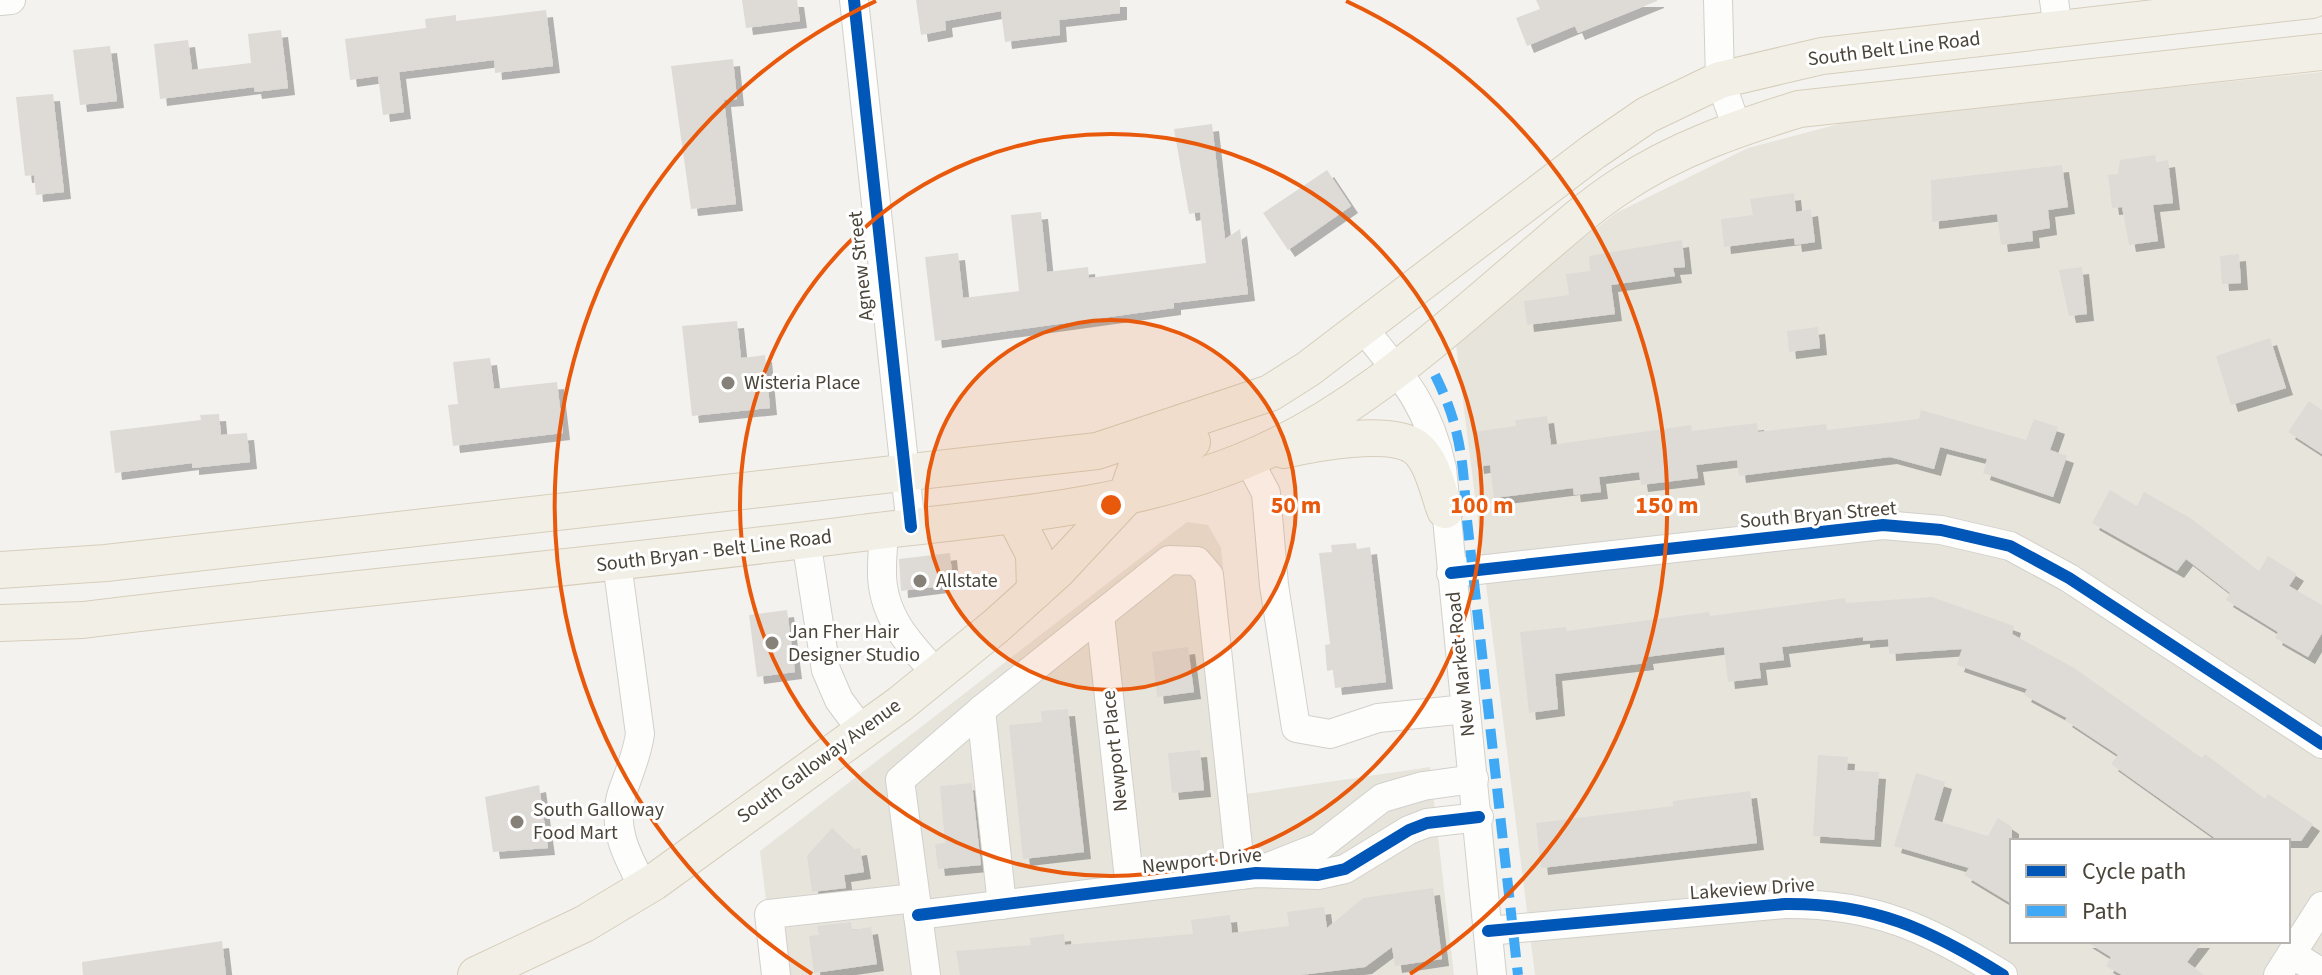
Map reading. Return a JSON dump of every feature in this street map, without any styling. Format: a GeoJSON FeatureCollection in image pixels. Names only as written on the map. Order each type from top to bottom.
{"type":"FeatureCollection","features":[{"type":"Feature","properties":{"kind":"main road","name":"South Belt Line Road"},"geometry":{"type":"LineString","coordinates":[[1363,328],[1593,152],[1647,115],[1720,80],[1822,56],[2059,19],[2232,9],[2312,0]]}},
{"type":"Feature","properties":{"kind":"main road"},"geometry":{"type":"LineString","coordinates":[[2232,9],[2239,61]]}},
{"type":"Feature","properties":{"kind":"main road"},"geometry":{"type":"LineString","coordinates":[[2059,19],[2069,79]]}},
{"type":"Feature","properties":{"kind":"main road"},"geometry":{"type":"LineString","coordinates":[[1398,371],[1621,185],[1679,153],[1737,128],[1799,109],[2322,52]]}},
{"type":"Feature","properties":{"kind":"main road"},"geometry":{"type":"LineString","coordinates":[[1126,497],[1136,468],[1161,453],[1215,434],[1244,419],[1270,393],[1363,328]]}},
{"type":"Feature","properties":{"kind":"main road","name":"South Bryan - Belt Line Road"},"geometry":{"type":"LineString","coordinates":[[0,623],[83,620],[617,563],[1014,515],[1126,497],[1248,459],[1398,371]]}},
{"type":"Feature","properties":{"kind":"main road"},"geometry":{"type":"LineString","coordinates":[[0,570],[106,563],[1097,451],[1270,393]]}},
{"type":"Feature","properties":{"kind":"main road"},"geometry":{"type":"LineString","coordinates":[[1248,459],[1343,441],[1398,441],[1416,448],[1426,459],[1445,510]]}},
{"type":"Feature","properties":{"kind":"main road","name":"South Galloway Avenue"},"geometry":{"type":"LineString","coordinates":[[485,973],[584,924],[644,888],[862,731],[937,674],[1035,591],[1126,497]]}},
{"type":"Feature","properties":{"kind":"main road"},"geometry":{"type":"LineString","coordinates":[[611,508],[617,563]]}},
{"type":"Feature","properties":{"kind":"main road"},"geometry":{"type":"LineString","coordinates":[[1014,515],[1034,554],[1035,591]]}},
{"type":"Feature","properties":{"kind":"street"},"geometry":{"type":"LineString","coordinates":[[0,1],[11,0]]}},
{"type":"Feature","properties":{"kind":"street","name":"Agnew Street"},"geometry":{"type":"LineString","coordinates":[[854,0],[905,475],[897,528]]}},
{"type":"Feature","properties":{"kind":"street"},"geometry":{"type":"LineString","coordinates":[[1718,0],[1720,80],[1737,128]]}},
{"type":"Feature","properties":{"kind":"street","name":"New Market Road"},"geometry":{"type":"LineString","coordinates":[[1363,328],[1419,399],[1433,430],[1445,510],[1479,817],[1492,975]]}},
{"type":"Feature","properties":{"kind":"street"},"geometry":{"type":"LineString","coordinates":[[1248,459],[1266,493],[1274,585],[1296,728],[1330,734],[1378,718],[1466,709]]}},
{"type":"Feature","properties":{"kind":"street","name":"South Bryan Street"},"geometry":{"type":"LineString","coordinates":[[1451,573],[1883,525],[1941,530],[2010,546],[2069,578],[2322,744]]}},
{"type":"Feature","properties":{"kind":"street"},"geometry":{"type":"LineString","coordinates":[[897,528],[882,568],[887,609],[905,640],[937,674]]}},
{"type":"Feature","properties":{"kind":"street"},"geometry":{"type":"LineString","coordinates":[[806,540],[826,670],[839,700],[862,731]]}},
{"type":"Feature","properties":{"kind":"street"},"geometry":{"type":"LineString","coordinates":[[926,975],[900,780],[981,710],[1169,560],[1197,561],[1209,575],[1248,874]]}},
{"type":"Feature","properties":{"kind":"street"},"geometry":{"type":"LineString","coordinates":[[617,563],[640,734],[637,753],[621,797],[619,827],[623,847],[644,888]]}},
{"type":"Feature","properties":{"kind":"street","name":"Newport Place"},"geometry":{"type":"LineString","coordinates":[[1100,615],[1130,888]]}},
{"type":"Feature","properties":{"kind":"street"},"geometry":{"type":"LineString","coordinates":[[981,710],[1002,905]]}},
{"type":"Feature","properties":{"kind":"street","name":"Newport Drive"},"geometry":{"type":"LineString","coordinates":[[1248,874],[1319,847],[1382,798],[1423,786],[1474,779]]}},
{"type":"Feature","properties":{"kind":"street","name":"Newport Drive"},"geometry":{"type":"LineString","coordinates":[[776,975],[769,914],[1002,905],[1248,874],[1318,875],[1345,869],[1409,830],[1427,823],[1479,817]]}},
{"type":"Feature","properties":{"kind":"street","name":"Lakeview Drive"},"geometry":{"type":"LineString","coordinates":[[1488,931],[1785,904],[1832,904],[1895,918],[1959,947],[2003,975]]}},
{"type":"Feature","properties":{"kind":"street"},"geometry":{"type":"LineString","coordinates":[[2322,906],[2285,964],[2322,973]]}},
{"type":"Feature","properties":{"kind":"shaded area"},"geometry":{"type":"Polygon","coordinates":[[[2322,72],[2322,975],[1535,975],[1455,337],[1616,213],[1748,148],[1854,120],[2322,72]]]}},
{"type":"Feature","properties":{"kind":"shaded area"},"geometry":{"type":"Polygon","coordinates":[[[1187,522],[1208,525],[1221,548],[1246,794],[1430,767],[1454,975],[775,975],[760,851],[1187,522]]]}},
{"type":"Feature","properties":{"kind":"building"},"geometry":{"type":"Polygon","coordinates":[[[742,0],[797,0],[800,21],[746,28],[742,0]]]}},
{"type":"Feature","properties":{"kind":"building"},"geometry":{"type":"Polygon","coordinates":[[[916,0],[1120,0],[1120,13],[1059,20],[1060,35],[1005,42],[1001,11],[945,21],[946,30],[921,35],[916,0]]]}},
{"type":"Feature","properties":{"kind":"building"},"geometry":{"type":"Polygon","coordinates":[[[1536,0],[1657,1],[1578,33],[1575,26],[1527,46],[1516,18],[1540,9],[1536,0]]]}},
{"type":"Feature","properties":{"kind":"building"},"geometry":{"type":"Polygon","coordinates":[[[546,10],[553,66],[495,73],[494,60],[399,72],[404,112],[383,115],[378,76],[350,80],[345,39],[426,28],[425,19],[456,15],[456,21],[546,10]]]}},
{"type":"Feature","properties":{"kind":"building"},"geometry":{"type":"Polygon","coordinates":[[[281,30],[288,88],[255,92],[254,87],[160,99],[154,44],[188,40],[192,70],[251,63],[248,34],[281,30]]]}},
{"type":"Feature","properties":{"kind":"building"},"geometry":{"type":"Polygon","coordinates":[[[110,46],[117,101],[80,105],[73,50],[110,46]]]}},
{"type":"Feature","properties":{"kind":"building"},"geometry":{"type":"Polygon","coordinates":[[[733,59],[737,99],[724,100],[736,204],[691,209],[671,66],[733,59]]]}},
{"type":"Feature","properties":{"kind":"building"},"geometry":{"type":"Polygon","coordinates":[[[53,94],[64,192],[36,195],[34,175],[25,176],[16,97],[53,94]]]}},
{"type":"Feature","properties":{"kind":"building"},"geometry":{"type":"Polygon","coordinates":[[[1212,124],[1225,239],[1240,229],[1248,294],[1174,303],[1174,308],[935,341],[925,257],[958,253],[963,298],[1019,291],[1011,215],[1041,212],[1047,272],[1088,267],[1089,278],[1206,263],[1200,212],[1189,214],[1174,129],[1212,124]]]}},
{"type":"Feature","properties":{"kind":"building"},"geometry":{"type":"Polygon","coordinates":[[[2155,155],[2156,162],[2168,160],[2173,203],[2153,205],[2158,241],[2129,245],[2122,207],[2112,208],[2108,175],[2118,174],[2120,160],[2155,155]]]}},
{"type":"Feature","properties":{"kind":"building"},"geometry":{"type":"Polygon","coordinates":[[[2062,165],[2068,207],[2048,210],[2050,228],[2032,231],[2033,241],[2001,245],[1997,214],[1932,222],[1931,180],[2062,165]]]}},
{"type":"Feature","properties":{"kind":"building"},"geometry":{"type":"Polygon","coordinates":[[[1327,170],[1351,206],[1288,250],[1263,213],[1327,170]]]}},
{"type":"Feature","properties":{"kind":"building"},"geometry":{"type":"Polygon","coordinates":[[[1794,193],[1796,212],[1811,209],[1815,242],[1795,245],[1794,238],[1724,247],[1721,219],[1753,215],[1750,199],[1794,193]]]}},
{"type":"Feature","properties":{"kind":"building"},"geometry":{"type":"Polygon","coordinates":[[[1682,240],[1685,267],[1673,268],[1675,276],[1611,285],[1615,314],[1527,325],[1524,301],[1569,295],[1566,274],[1590,271],[1589,256],[1682,240]]]}},
{"type":"Feature","properties":{"kind":"building"},"geometry":{"type":"Polygon","coordinates":[[[2239,254],[2241,283],[2222,284],[2220,256],[2239,254]]]}},
{"type":"Feature","properties":{"kind":"building"},"geometry":{"type":"Polygon","coordinates":[[[2082,267],[2087,314],[2069,316],[2059,270],[2082,267]]]}},
{"type":"Feature","properties":{"kind":"building","name":"Wisteria Place"},"geometry":{"type":"Polygon","coordinates":[[[737,321],[741,358],[765,355],[770,408],[692,416],[682,326],[737,321]]]}},
{"type":"Feature","properties":{"kind":"building"},"geometry":{"type":"Polygon","coordinates":[[[1818,327],[1820,348],[1789,352],[1787,331],[1818,327]]]}},
{"type":"Feature","properties":{"kind":"building"},"geometry":{"type":"Polygon","coordinates":[[[2270,338],[2286,388],[2231,405],[2216,356],[2270,338]]]}},
{"type":"Feature","properties":{"kind":"building"},"geometry":{"type":"Polygon","coordinates":[[[490,358],[494,389],[557,382],[563,433],[453,446],[448,405],[458,404],[453,362],[490,358]]]}},
{"type":"Feature","properties":{"kind":"building"},"geometry":{"type":"Polygon","coordinates":[[[2309,401],[2322,410],[2322,454],[2288,432],[2309,401]]]}},
{"type":"Feature","properties":{"kind":"building"},"geometry":{"type":"Polygon","coordinates":[[[1921,410],[2026,440],[2034,419],[2058,427],[2050,450],[2067,456],[2053,497],[1983,473],[1987,459],[1940,447],[1934,469],[1890,457],[1739,476],[1737,460],[1696,465],[1698,478],[1641,485],[1639,472],[1599,477],[1601,492],[1574,495],[1573,488],[1494,498],[1490,465],[1477,467],[1473,432],[1516,426],[1515,420],[1547,416],[1551,445],[1691,425],[1692,431],[1757,423],[1758,432],[1826,424],[1827,430],[1919,419],[1921,410]]]}},
{"type":"Feature","properties":{"kind":"building"},"geometry":{"type":"Polygon","coordinates":[[[219,414],[221,435],[247,433],[250,462],[192,468],[192,463],[115,473],[110,431],[201,420],[200,415],[219,414]]]}},
{"type":"Feature","properties":{"kind":"building"},"geometry":{"type":"Polygon","coordinates":[[[2110,490],[2137,506],[2144,492],[2192,519],[2259,571],[2268,556],[2297,574],[2289,586],[2322,605],[2322,633],[2308,657],[2275,638],[2278,632],[2226,600],[2230,593],[2186,559],[2177,571],[2092,523],[2110,490]]]}},
{"type":"Feature","properties":{"kind":"building"},"geometry":{"type":"Polygon","coordinates":[[[1356,543],[1357,549],[1370,547],[1386,682],[1335,688],[1333,670],[1327,671],[1325,645],[1330,644],[1319,553],[1332,552],[1331,545],[1356,543]]]}},
{"type":"Feature","properties":{"kind":"building","name":"Allstate"},"geometry":{"type":"Polygon","coordinates":[[[950,553],[952,574],[940,576],[941,586],[901,591],[899,559],[950,553]]]}},
{"type":"Feature","properties":{"kind":"building"},"geometry":{"type":"Polygon","coordinates":[[[1932,597],[2014,626],[2012,634],[2074,668],[2202,758],[2205,754],[2265,799],[2268,794],[2313,824],[2301,841],[2216,839],[2111,764],[2118,755],[2065,720],[2067,718],[2024,695],[2027,689],[1957,665],[1962,649],[1889,654],[1888,639],[1863,641],[1863,637],[1782,647],[1784,660],[1759,663],[1761,678],[1728,682],[1724,647],[1646,657],[1647,663],[1555,674],[1558,709],[1529,713],[1520,632],[1566,627],[1567,631],[1845,598],[1846,603],[1932,597]]]}},
{"type":"Feature","properties":{"kind":"building","name":"Jan Fher Hair Designer Studio"},"geometry":{"type":"Polygon","coordinates":[[[787,610],[795,672],[757,677],[749,615],[787,610]]]}},
{"type":"Feature","properties":{"kind":"building"},"geometry":{"type":"Polygon","coordinates":[[[1188,647],[1194,692],[1157,697],[1152,652],[1188,647]]]}},
{"type":"Feature","properties":{"kind":"building"},"geometry":{"type":"Polygon","coordinates":[[[1068,709],[1084,852],[1023,859],[1009,725],[1042,722],[1041,711],[1068,709]]]}},
{"type":"Feature","properties":{"kind":"building"},"geometry":{"type":"Polygon","coordinates":[[[1200,750],[1204,790],[1172,793],[1168,753],[1200,750]]]}},
{"type":"Feature","properties":{"kind":"building"},"geometry":{"type":"Polygon","coordinates":[[[1818,755],[1848,757],[1847,770],[1879,772],[1874,840],[1813,836],[1818,755]]]}},
{"type":"Feature","properties":{"kind":"building"},"geometry":{"type":"Polygon","coordinates":[[[1916,773],[1945,782],[1934,820],[1988,836],[1998,818],[2012,827],[2010,903],[1964,875],[1969,868],[1894,846],[1916,773]]]}},
{"type":"Feature","properties":{"kind":"building"},"geometry":{"type":"Polygon","coordinates":[[[972,783],[981,865],[938,869],[935,844],[945,843],[940,786],[972,783]]]}},
{"type":"Feature","properties":{"kind":"building","name":"South Galloway Food Mart"},"geometry":{"type":"Polygon","coordinates":[[[539,785],[548,848],[493,852],[485,797],[539,785]]]}},
{"type":"Feature","properties":{"kind":"building"},"geometry":{"type":"Polygon","coordinates":[[[1750,791],[1757,843],[1541,868],[1536,823],[1673,806],[1673,801],[1750,791]]]}},
{"type":"Feature","properties":{"kind":"building"},"geometry":{"type":"Polygon","coordinates":[[[832,828],[854,849],[860,848],[864,872],[844,875],[846,888],[812,892],[807,856],[832,828]]]}},
{"type":"Feature","properties":{"kind":"building"},"geometry":{"type":"Polygon","coordinates":[[[1433,888],[1442,959],[1395,966],[1392,947],[1365,967],[1301,975],[960,975],[956,951],[1031,945],[1030,938],[1064,934],[1065,945],[1193,934],[1191,920],[1230,915],[1232,933],[1289,926],[1287,912],[1324,907],[1327,928],[1363,898],[1433,888]]]}},
{"type":"Feature","properties":{"kind":"building"},"geometry":{"type":"Polygon","coordinates":[[[851,922],[852,930],[871,927],[877,964],[814,973],[809,936],[819,935],[817,926],[851,922]]]}},
{"type":"Feature","properties":{"kind":"building"},"geometry":{"type":"Polygon","coordinates":[[[222,941],[226,975],[83,975],[82,962],[222,941]]]}},
{"type":"Feature","properties":{"kind":"building"},"geometry":{"type":"Polygon","coordinates":[[[2088,943],[2201,943],[2187,962],[2204,975],[2122,975],[2106,966],[2111,957],[2088,943]]]}},
{"type":"Feature","properties":{"kind":"marked path"},"geometry":{"type":"LineString","coordinates":[[1435,375],[1450,409],[1461,457],[1518,975]]}},
{"type":"Feature","properties":{"kind":"cycle path"},"geometry":{"type":"LineString","coordinates":[[854,0],[911,527]]}},
{"type":"Feature","properties":{"kind":"cycle path"},"geometry":{"type":"LineString","coordinates":[[1451,573],[1883,525],[1941,530],[2010,546],[2069,578],[2322,744]]}},
{"type":"Feature","properties":{"kind":"cycle path"},"geometry":{"type":"LineString","coordinates":[[918,915],[1256,873],[1318,875],[1345,869],[1409,830],[1427,823],[1479,817]]}},
{"type":"Feature","properties":{"kind":"cycle path"},"geometry":{"type":"LineString","coordinates":[[1488,931],[1785,904],[1817,905],[1846,908],[1900,922],[1950,944],[2003,975]]}},
{"type":"Feature","properties":{"kind":"place","name":"Wisteria Place"},"geometry":{"type":"Point","coordinates":[728,383]}},
{"type":"Feature","properties":{"kind":"place","name":"Allstate"},"geometry":{"type":"Point","coordinates":[920,581]}},
{"type":"Feature","properties":{"kind":"place","name":"Jan Fher Hair Designer Studio"},"geometry":{"type":"Point","coordinates":[772,643]}},
{"type":"Feature","properties":{"kind":"place","name":"South Galloway Food Mart"},"geometry":{"type":"Point","coordinates":[517,822]}}]}
